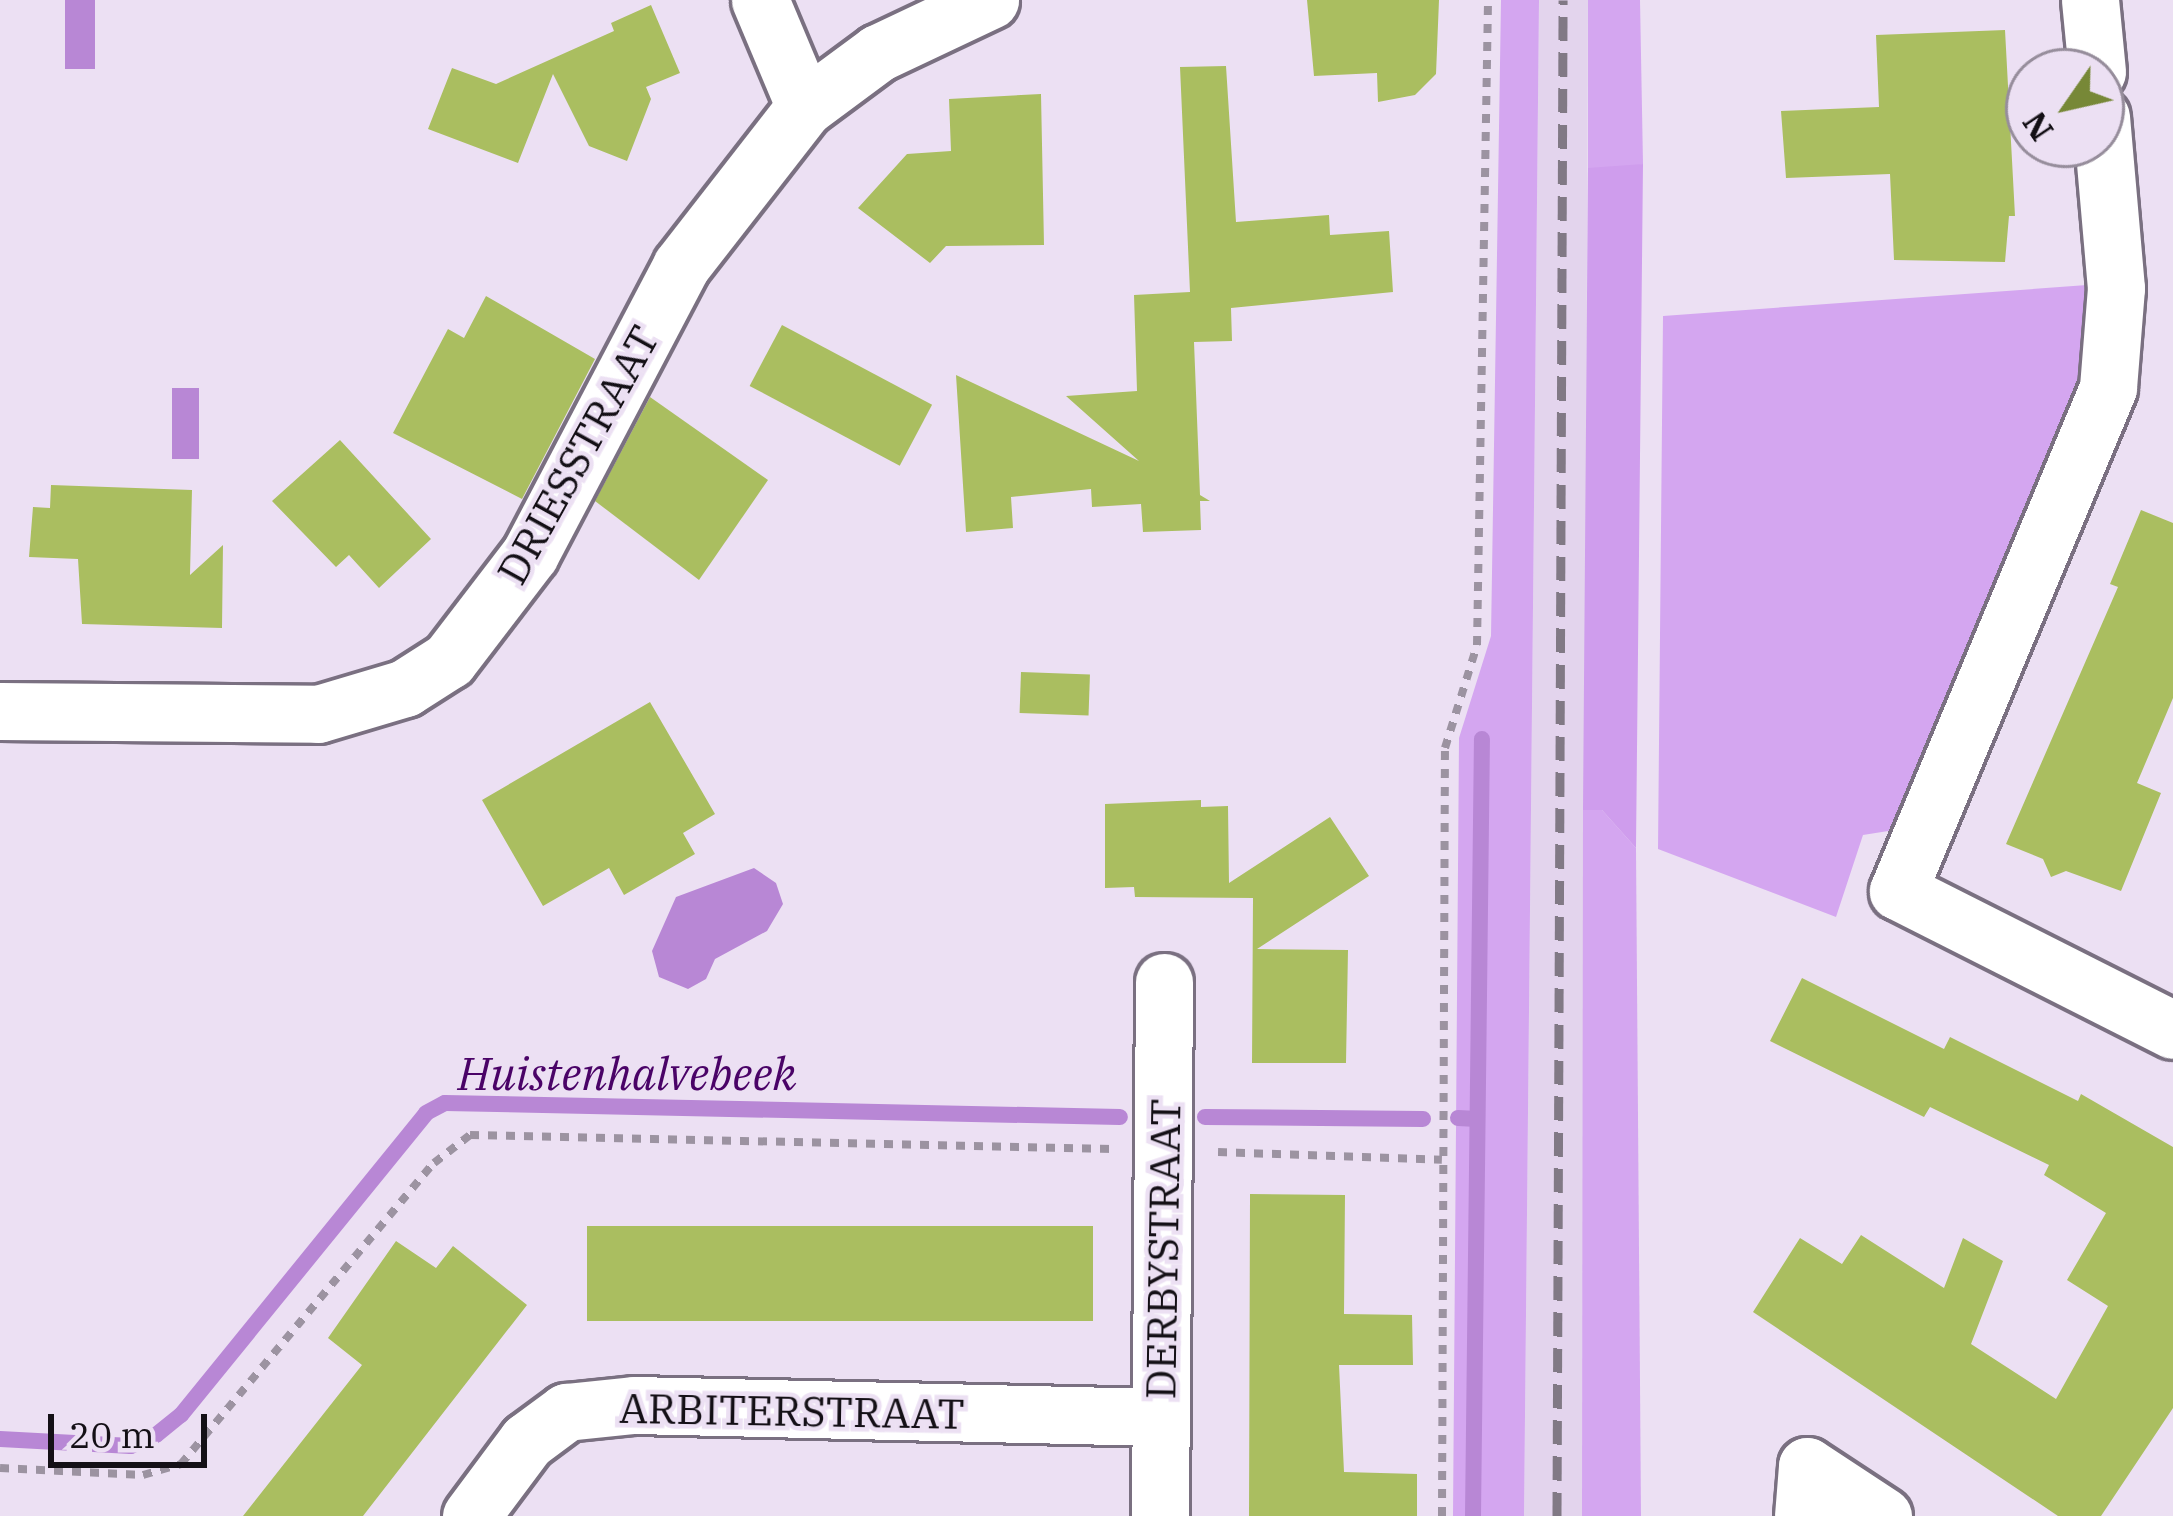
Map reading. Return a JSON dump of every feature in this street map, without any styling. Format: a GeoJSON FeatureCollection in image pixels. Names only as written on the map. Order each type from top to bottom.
{"type":"FeatureCollection","features":[{"type":"Feature","properties":{"kind":"street"},"geometry":{"type":"LineString","coordinates":[[760,0],[805,107]]}},
{"type":"Feature","properties":{"kind":"street","name":"DRIESSTRAAT"},"geometry":{"type":"LineString","coordinates":[[0,711],[318,714],[405,688],[449,660],[530,554],[681,266],[805,107],[878,53],[990,0]]}},
{"type":"Feature","properties":{"kind":"street"},"geometry":{"type":"LineString","coordinates":[[2090,0],[2095,48]]}},
{"type":"Feature","properties":{"kind":"street"},"geometry":{"type":"LineString","coordinates":[[2105,168],[2116,288],[2108,388],[1898,891],[2173,1030]]}},
{"type":"Feature","properties":{"kind":"street","name":"DERBYSTRAAT"},"geometry":{"type":"LineString","coordinates":[[1160,1516],[1165,982]]}},
{"type":"Feature","properties":{"kind":"street","name":"ARBITERSTRAAT"},"geometry":{"type":"LineString","coordinates":[[471,1516],[526,1441],[566,1412],[634,1405],[1160,1417]]}},
{"type":"Feature","properties":{"kind":"street"},"geometry":{"type":"LineString","coordinates":[[1803,1516],[1807,1466],[1883,1516]]}},
{"type":"Feature","properties":{"kind":"path"},"geometry":{"type":"LineString","coordinates":[[1442,1516],[1444,748],[1477,645],[1488,0]]}},
{"type":"Feature","properties":{"kind":"path"},"geometry":{"type":"LineString","coordinates":[[0,1468],[143,1475],[181,1464],[434,1163],[470,1136],[1442,1160]]}},
{"type":"Feature","properties":{"kind":"shaded area"},"geometry":{"type":"Polygon","coordinates":[[[65,0],[95,0],[95,69],[65,69],[65,0]]]}},
{"type":"Feature","properties":{"kind":"shaded area"},"geometry":{"type":"Polygon","coordinates":[[[1501,0],[1539,0],[1524,1516],[1453,1516],[1459,738],[1491,636],[1501,0]]]}},
{"type":"Feature","properties":{"kind":"shaded area"},"geometry":{"type":"Polygon","coordinates":[[[1539,0],[1588,0],[1582,1516],[1524,1516],[1539,0]]]}},
{"type":"Feature","properties":{"kind":"shaded area"},"geometry":{"type":"Polygon","coordinates":[[[1588,0],[1640,0],[1643,164],[1617,171],[1588,168],[1588,0]]]}},
{"type":"Feature","properties":{"kind":"shaded area"},"geometry":{"type":"Polygon","coordinates":[[[1643,164],[1636,848],[1602,810],[1583,810],[1588,168],[1643,164]]]}},
{"type":"Feature","properties":{"kind":"shaded area"},"geometry":{"type":"Polygon","coordinates":[[[2087,285],[2090,388],[1907,828],[1863,835],[1836,917],[1658,849],[1663,316],[2087,285]]]}},
{"type":"Feature","properties":{"kind":"shaded area"},"geometry":{"type":"Polygon","coordinates":[[[172,388],[199,388],[199,459],[172,459],[172,388]]]}},
{"type":"Feature","properties":{"kind":"shaded area"},"geometry":{"type":"Polygon","coordinates":[[[1583,810],[1602,810],[1636,848],[1641,1516],[1582,1516],[1583,810]]]}},
{"type":"Feature","properties":{"kind":"shaded area"},"geometry":{"type":"Polygon","coordinates":[[[754,868],[776,883],[783,904],[767,931],[715,959],[706,979],[688,989],[659,977],[652,951],[676,897],[754,868]]]}},
{"type":"Feature","properties":{"kind":"building"},"geometry":{"type":"Polygon","coordinates":[[[1307,0],[1439,0],[1436,74],[1415,95],[1378,102],[1377,73],[1314,76],[1307,0]]]}},
{"type":"Feature","properties":{"kind":"building"},"geometry":{"type":"Polygon","coordinates":[[[651,5],[680,73],[646,87],[651,99],[627,161],[589,146],[553,74],[518,163],[428,129],[452,68],[496,84],[614,31],[611,23],[651,5]]]}},
{"type":"Feature","properties":{"kind":"building"},"geometry":{"type":"Polygon","coordinates":[[[2005,30],[2005,168],[2012,168],[2015,216],[2009,216],[2005,262],[1894,260],[1890,174],[1786,178],[1781,111],[1879,107],[1876,35],[2005,30]]]}},
{"type":"Feature","properties":{"kind":"building"},"geometry":{"type":"Polygon","coordinates":[[[1226,66],[1236,222],[1329,215],[1330,235],[1389,231],[1393,292],[1231,308],[1232,341],[1194,342],[1200,495],[1210,501],[1200,501],[1201,530],[1143,532],[1141,504],[1092,507],[1091,489],[1011,497],[1013,528],[966,532],[956,375],[1139,461],[1066,396],[1137,391],[1134,295],[1190,292],[1180,67],[1226,66]]]}},
{"type":"Feature","properties":{"kind":"building"},"geometry":{"type":"Polygon","coordinates":[[[1041,94],[1044,245],[946,246],[930,263],[858,208],[907,154],[951,151],[949,99],[1041,94]]]}},
{"type":"Feature","properties":{"kind":"building"},"geometry":{"type":"Polygon","coordinates":[[[486,296],[595,359],[522,499],[393,433],[448,329],[464,338],[486,296]]]}},
{"type":"Feature","properties":{"kind":"building"},"geometry":{"type":"Polygon","coordinates":[[[782,325],[932,405],[900,466],[750,386],[782,325]]]}},
{"type":"Feature","properties":{"kind":"building"},"geometry":{"type":"Polygon","coordinates":[[[650,397],[768,480],[699,580],[595,501],[650,397]]]}},
{"type":"Feature","properties":{"kind":"building"},"geometry":{"type":"Polygon","coordinates":[[[340,440],[431,539],[379,588],[349,555],[336,567],[272,501],[340,440]]]}},
{"type":"Feature","properties":{"kind":"building"},"geometry":{"type":"Polygon","coordinates":[[[51,485],[192,490],[190,575],[223,545],[222,628],[82,624],[78,559],[29,557],[33,507],[50,508],[51,485]]]}},
{"type":"Feature","properties":{"kind":"building"},"geometry":{"type":"Polygon","coordinates":[[[2141,510],[2173,523],[2173,698],[2137,783],[2161,793],[2121,891],[2066,871],[2051,877],[2043,859],[2006,844],[2118,587],[2110,584],[2141,510]]]}},
{"type":"Feature","properties":{"kind":"building"},"geometry":{"type":"Polygon","coordinates":[[[1021,672],[1090,674],[1089,715],[1020,713],[1021,672]]]}},
{"type":"Feature","properties":{"kind":"building"},"geometry":{"type":"Polygon","coordinates":[[[650,702],[715,814],[683,833],[695,854],[624,895],[609,868],[543,906],[482,800],[650,702]]]}},
{"type":"Feature","properties":{"kind":"building"},"geometry":{"type":"Polygon","coordinates":[[[1201,800],[1201,807],[1228,806],[1229,883],[1330,817],[1369,876],[1257,949],[1348,950],[1346,1063],[1252,1063],[1253,898],[1135,897],[1134,887],[1105,888],[1105,804],[1201,800]]]}},
{"type":"Feature","properties":{"kind":"building"},"geometry":{"type":"Polygon","coordinates":[[[1802,978],[1944,1049],[1950,1037],[2078,1101],[2081,1094],[2173,1147],[2173,1408],[2101,1516],[2058,1516],[1753,1312],[1800,1238],[1842,1264],[1861,1235],[1944,1288],[1963,1238],[2003,1261],[1971,1344],[2056,1399],[2108,1306],[2067,1280],[2106,1213],[2044,1175],[2049,1165],[1930,1107],[1924,1117],[1770,1041],[1802,978]]]}},
{"type":"Feature","properties":{"kind":"building"},"geometry":{"type":"Polygon","coordinates":[[[1250,1194],[1345,1195],[1344,1314],[1412,1315],[1413,1365],[1339,1365],[1344,1472],[1417,1474],[1417,1516],[1249,1516],[1250,1194]]]}},
{"type":"Feature","properties":{"kind":"building"},"geometry":{"type":"Polygon","coordinates":[[[587,1226],[1093,1226],[1093,1321],[587,1321],[587,1226]]]}},
{"type":"Feature","properties":{"kind":"building"},"geometry":{"type":"Polygon","coordinates":[[[396,1241],[436,1268],[453,1246],[527,1305],[363,1516],[243,1516],[362,1365],[328,1338],[396,1241]]]}},
{"type":"Feature","properties":{"kind":"waterway","name":"Huistenhalvebeek"},"geometry":{"type":"LineString","coordinates":[[1473,1516],[1482,739]]}},
{"type":"Feature","properties":{"kind":"waterway","name":"Huistenhalvebeek"},"geometry":{"type":"LineString","coordinates":[[0,1439],[131,1446],[156,1435],[181,1415],[426,1113],[445,1103],[1120,1117]]}},
{"type":"Feature","properties":{"kind":"waterway","name":"Huistenhalvebeek"},"geometry":{"type":"LineString","coordinates":[[1205,1117],[1423,1119]]}},
{"type":"Feature","properties":{"kind":"waterway","name":"Huistenhalvebeek"},"geometry":{"type":"LineString","coordinates":[[1458,1118],[1477,1119]]}},
{"type":"Feature","properties":{"kind":"railway"},"geometry":{"type":"LineString","coordinates":[[1557,1516],[1563,0]]}}]}
